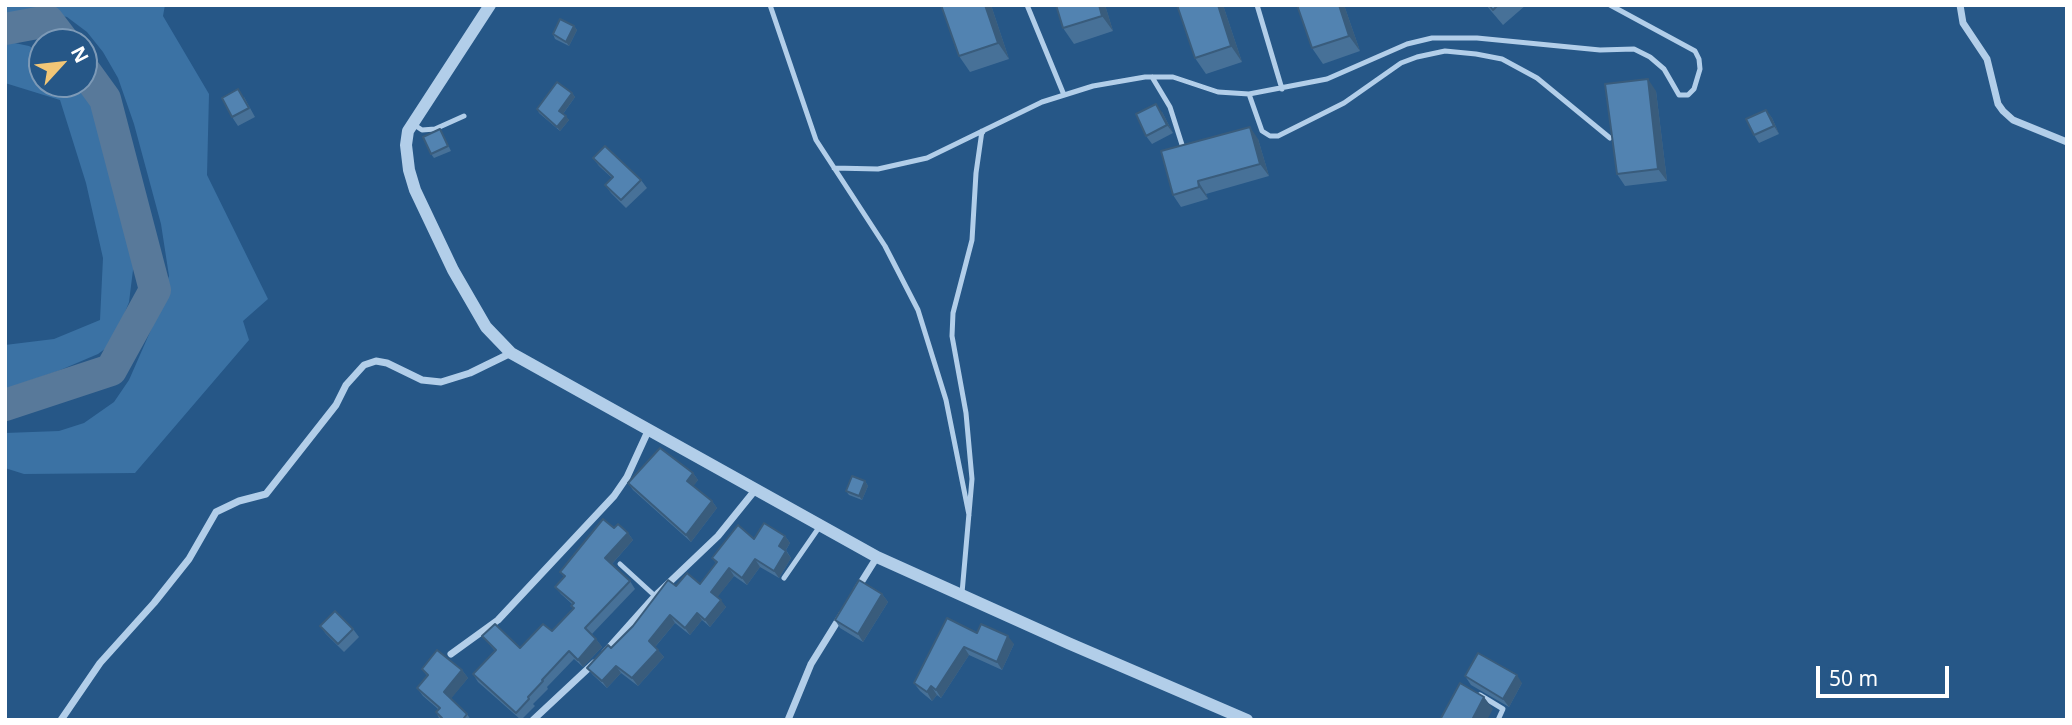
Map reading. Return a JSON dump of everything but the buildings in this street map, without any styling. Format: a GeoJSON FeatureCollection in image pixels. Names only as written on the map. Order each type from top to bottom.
{"type":"FeatureCollection","features":[{"type":"Feature","properties":{"kind":"street"},"geometry":{"type":"LineString","coordinates":[[490,5],[408,131],[406,145],[415,190],[453,270],[485,327],[511,353],[877,557],[1247,720]]}},
{"type":"Feature","properties":{"kind":"street"},"geometry":{"type":"LineString","coordinates":[[1959,5],[1963,23],[1987,59],[1998,104],[2003,111],[2013,120],[2067,142]]}},
{"type":"Feature","properties":{"kind":"street"},"geometry":{"type":"LineString","coordinates":[[61,720],[100,663],[189,559],[216,512],[239,501],[266,494],[336,405],[346,385],[364,365],[376,361],[387,363],[422,380],[441,382],[470,373],[511,353]]}},
{"type":"Feature","properties":{"kind":"street"},"geometry":{"type":"LineString","coordinates":[[452,654],[498,620],[614,496],[627,477],[649,429]]}},
{"type":"Feature","properties":{"kind":"street"},"geometry":{"type":"LineString","coordinates":[[533,720],[587,672],[655,596],[718,536],[756,489]]}},
{"type":"Feature","properties":{"kind":"street"},"geometry":{"type":"LineString","coordinates":[[855,592],[877,557]]}},
{"type":"Feature","properties":{"kind":"street"},"geometry":{"type":"LineString","coordinates":[[788,720],[811,664],[848,604]]}},
{"type":"Feature","properties":{"kind":"lane"},"geometry":{"type":"LineString","coordinates":[[770,5],[816,140],[885,246],[918,310],[946,400],[969,515]]}},
{"type":"Feature","properties":{"kind":"lane"},"geometry":{"type":"LineString","coordinates":[[1027,5],[1064,95]]}},
{"type":"Feature","properties":{"kind":"lane"},"geometry":{"type":"LineString","coordinates":[[1258,5],[1282,89]]}},
{"type":"Feature","properties":{"kind":"lane"},"geometry":{"type":"LineString","coordinates":[[834,168],[878,169],[927,158],[1042,102],[1093,86],[1152,77],[1174,77],[1218,92],[1249,94],[1327,79],[1407,44],[1432,38],[1477,38],[1600,50],[1634,49],[1650,57],[1664,69],[1679,95],[1688,95],[1694,89],[1700,69],[1695,51],[1610,5]]}},
{"type":"Feature","properties":{"kind":"lane"},"geometry":{"type":"LineString","coordinates":[[1249,94],[1262,131],[1270,136],[1278,136],[1344,103],[1401,63],[1445,51],[1476,54],[1502,59],[1537,78],[1610,138]]}},
{"type":"Feature","properties":{"kind":"lane"},"geometry":{"type":"LineString","coordinates":[[1152,77],[1170,107],[1185,154]]}},
{"type":"Feature","properties":{"kind":"lane"},"geometry":{"type":"LineString","coordinates":[[413,124],[422,130],[435,129],[464,116]]}},
{"type":"Feature","properties":{"kind":"lane"},"geometry":{"type":"LineString","coordinates":[[962,596],[972,479],[966,413],[952,336],[953,313],[972,240],[976,173],[983,131]]}},
{"type":"Feature","properties":{"kind":"lane"},"geometry":{"type":"LineString","coordinates":[[784,578],[820,526]]}},
{"type":"Feature","properties":{"kind":"lane"},"geometry":{"type":"LineString","coordinates":[[620,564],[655,596]]}},
{"type":"Feature","properties":{"kind":"lane"},"geometry":{"type":"LineString","coordinates":[[1472,691],[1503,709],[1498,720]]}},
{"type":"Feature","properties":{"kind":"shaded area"},"geometry":{"type":"Polygon","coordinates":[[[5,5],[165,5],[163,16],[209,94],[207,175],[268,299],[243,321],[249,340],[135,473],[24,474],[5,468],[5,433],[59,431],[84,423],[114,402],[129,380],[154,323],[169,276],[161,224],[134,124],[118,78],[98,46],[98,28],[82,28],[67,17],[47,13],[5,17],[5,5]]]}},
{"type":"Feature","properties":{"kind":"shaded area"},"geometry":{"type":"Polygon","coordinates":[[[5,41],[28,46],[28,90],[5,83],[5,41]]]}},
{"type":"Feature","properties":{"kind":"shaded area"},"geometry":{"type":"Polygon","coordinates":[[[54,98],[88,98],[96,112],[134,262],[129,302],[113,343],[98,354],[5,389],[5,345],[54,339],[100,320],[103,258],[86,183],[60,100],[54,98]]]}},
{"type":"Feature","properties":{"kind":"waterway"},"geometry":{"type":"LineString","coordinates":[[5,29],[48,21],[53,28]]}},
{"type":"Feature","properties":{"kind":"waterway"},"geometry":{"type":"LineString","coordinates":[[5,405],[111,370],[155,290],[105,99],[98,89]]}}]}
